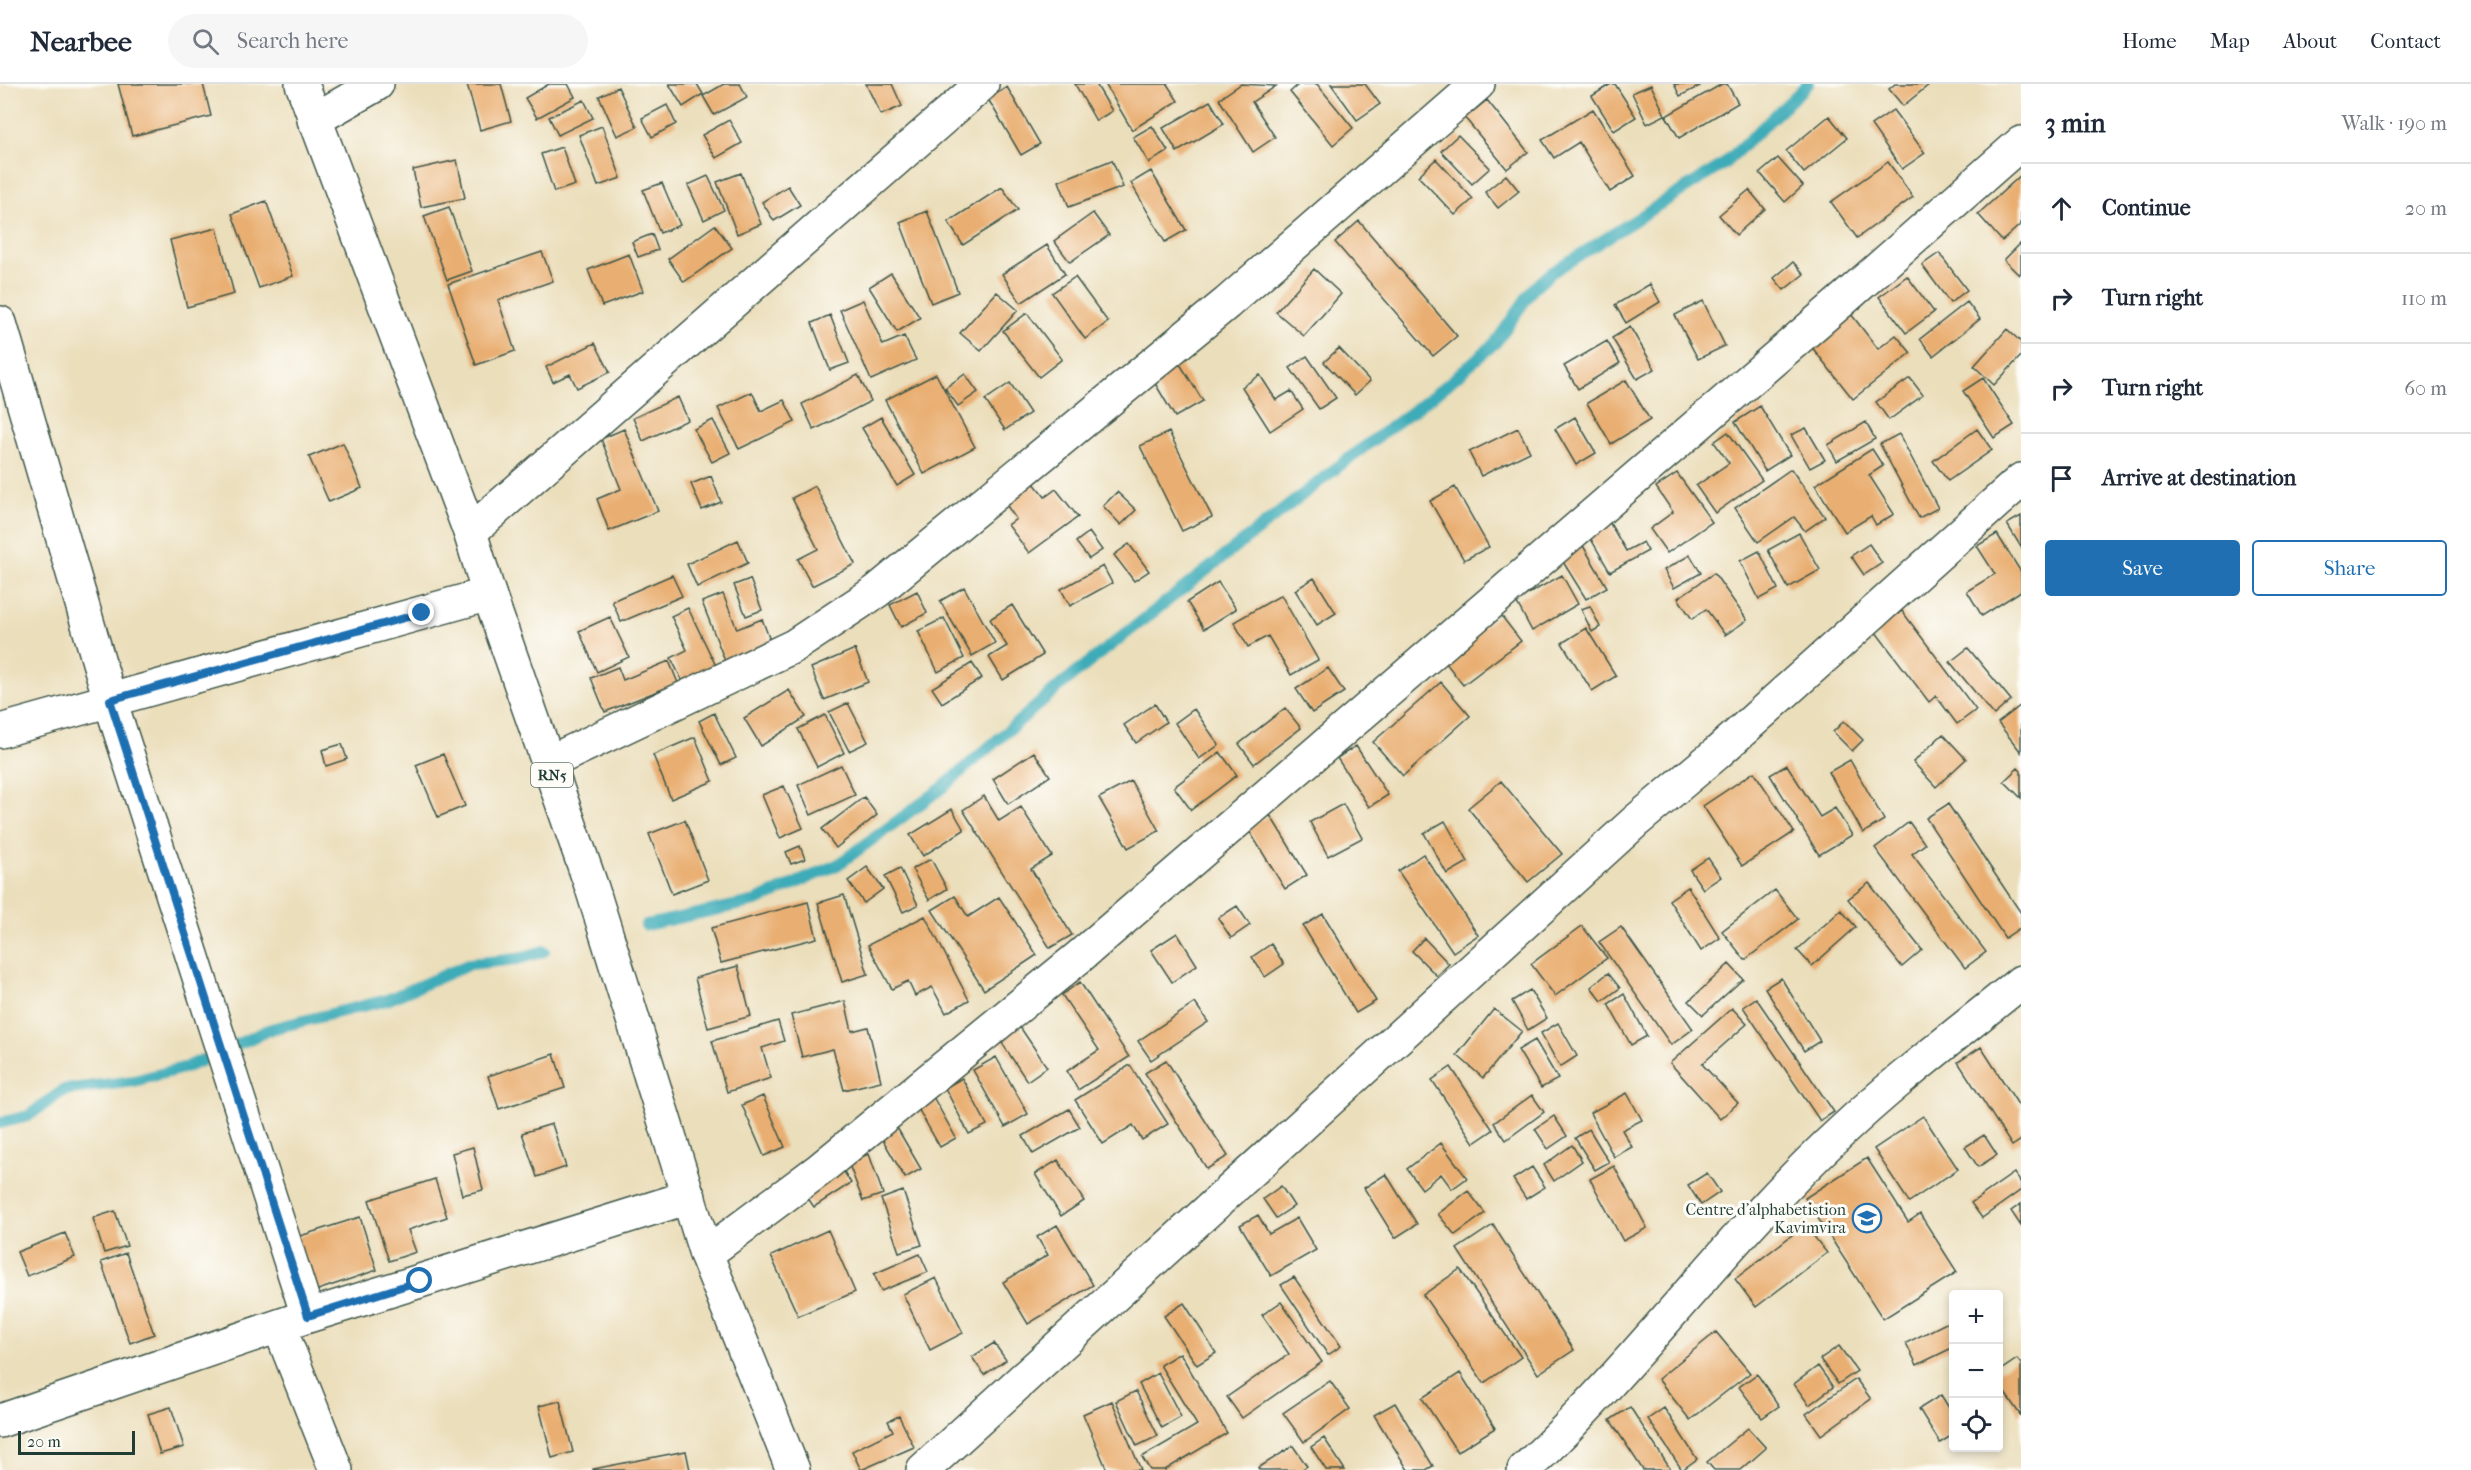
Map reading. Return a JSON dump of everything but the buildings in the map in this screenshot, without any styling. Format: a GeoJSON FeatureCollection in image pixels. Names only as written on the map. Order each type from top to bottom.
{"type":"FeatureCollection","features":[{"type":"Feature","properties":{"kind":"main road","name":"RN5"},"geometry":{"type":"LineString","coordinates":[[302,84],[470,532],[489,594],[592,888],[705,1254],[793,1470]]}},
{"type":"Feature","properties":{"kind":"main road"},"geometry":{"type":"LineString","coordinates":[[314,120],[377,84]]}},
{"type":"Feature","properties":{"kind":"main road"},"geometry":{"type":"LineString","coordinates":[[470,532],[982,84]]}},
{"type":"Feature","properties":{"kind":"main road"},"geometry":{"type":"LineString","coordinates":[[548,763],[794,646],[877,591],[1227,303],[1478,84]]}},
{"type":"Feature","properties":{"kind":"main road"},"geometry":{"type":"LineString","coordinates":[[705,1254],[819,1170],[1079,957],[1240,816],[1446,643],[1827,314],[2021,143]]}},
{"type":"Feature","properties":{"kind":"main road"},"geometry":{"type":"LineString","coordinates":[[0,323],[336,1470]]}},
{"type":"Feature","properties":{"kind":"main road"},"geometry":{"type":"LineString","coordinates":[[923,1470],[1636,821],[1716,754],[2021,480]]}},
{"type":"Feature","properties":{"kind":"main road"},"geometry":{"type":"LineString","coordinates":[[0,731],[489,594]]}},
{"type":"Feature","properties":{"kind":"main road"},"geometry":{"type":"LineString","coordinates":[[1524,1470],[1556,1440],[1707,1271],[1839,1133],[2021,982]]}},
{"type":"Feature","properties":{"kind":"main road"},"geometry":{"type":"LineString","coordinates":[[0,1421],[293,1321],[689,1197]]}},
{"type":"Feature","properties":{"kind":"waterway"},"geometry":{"type":"LineString","coordinates":[[646,925],[756,901],[839,864],[942,788],[1063,683],[1344,462],[1442,389],[1496,342],[1533,289],[1551,273],[1724,164],[1808,84]]}},
{"type":"Feature","properties":{"kind":"waterway"},"geometry":{"type":"LineString","coordinates":[[0,1123],[28,1116],[64,1090],[134,1081],[187,1067],[271,1029],[387,1000],[470,964],[517,959],[544,951]]}},
{"type":"Feature","properties":{"kind":"place","name":"Centre d'alphabetistion Kavimvira"},"geometry":{"type":"Point","coordinates":[1867,1218]}},
{"type":"Feature","properties":{"kind":"route"},"geometry":{"type":"LineString","coordinates":[[420,1281],[308,1316],[110,700],[422,613]]}}]}
